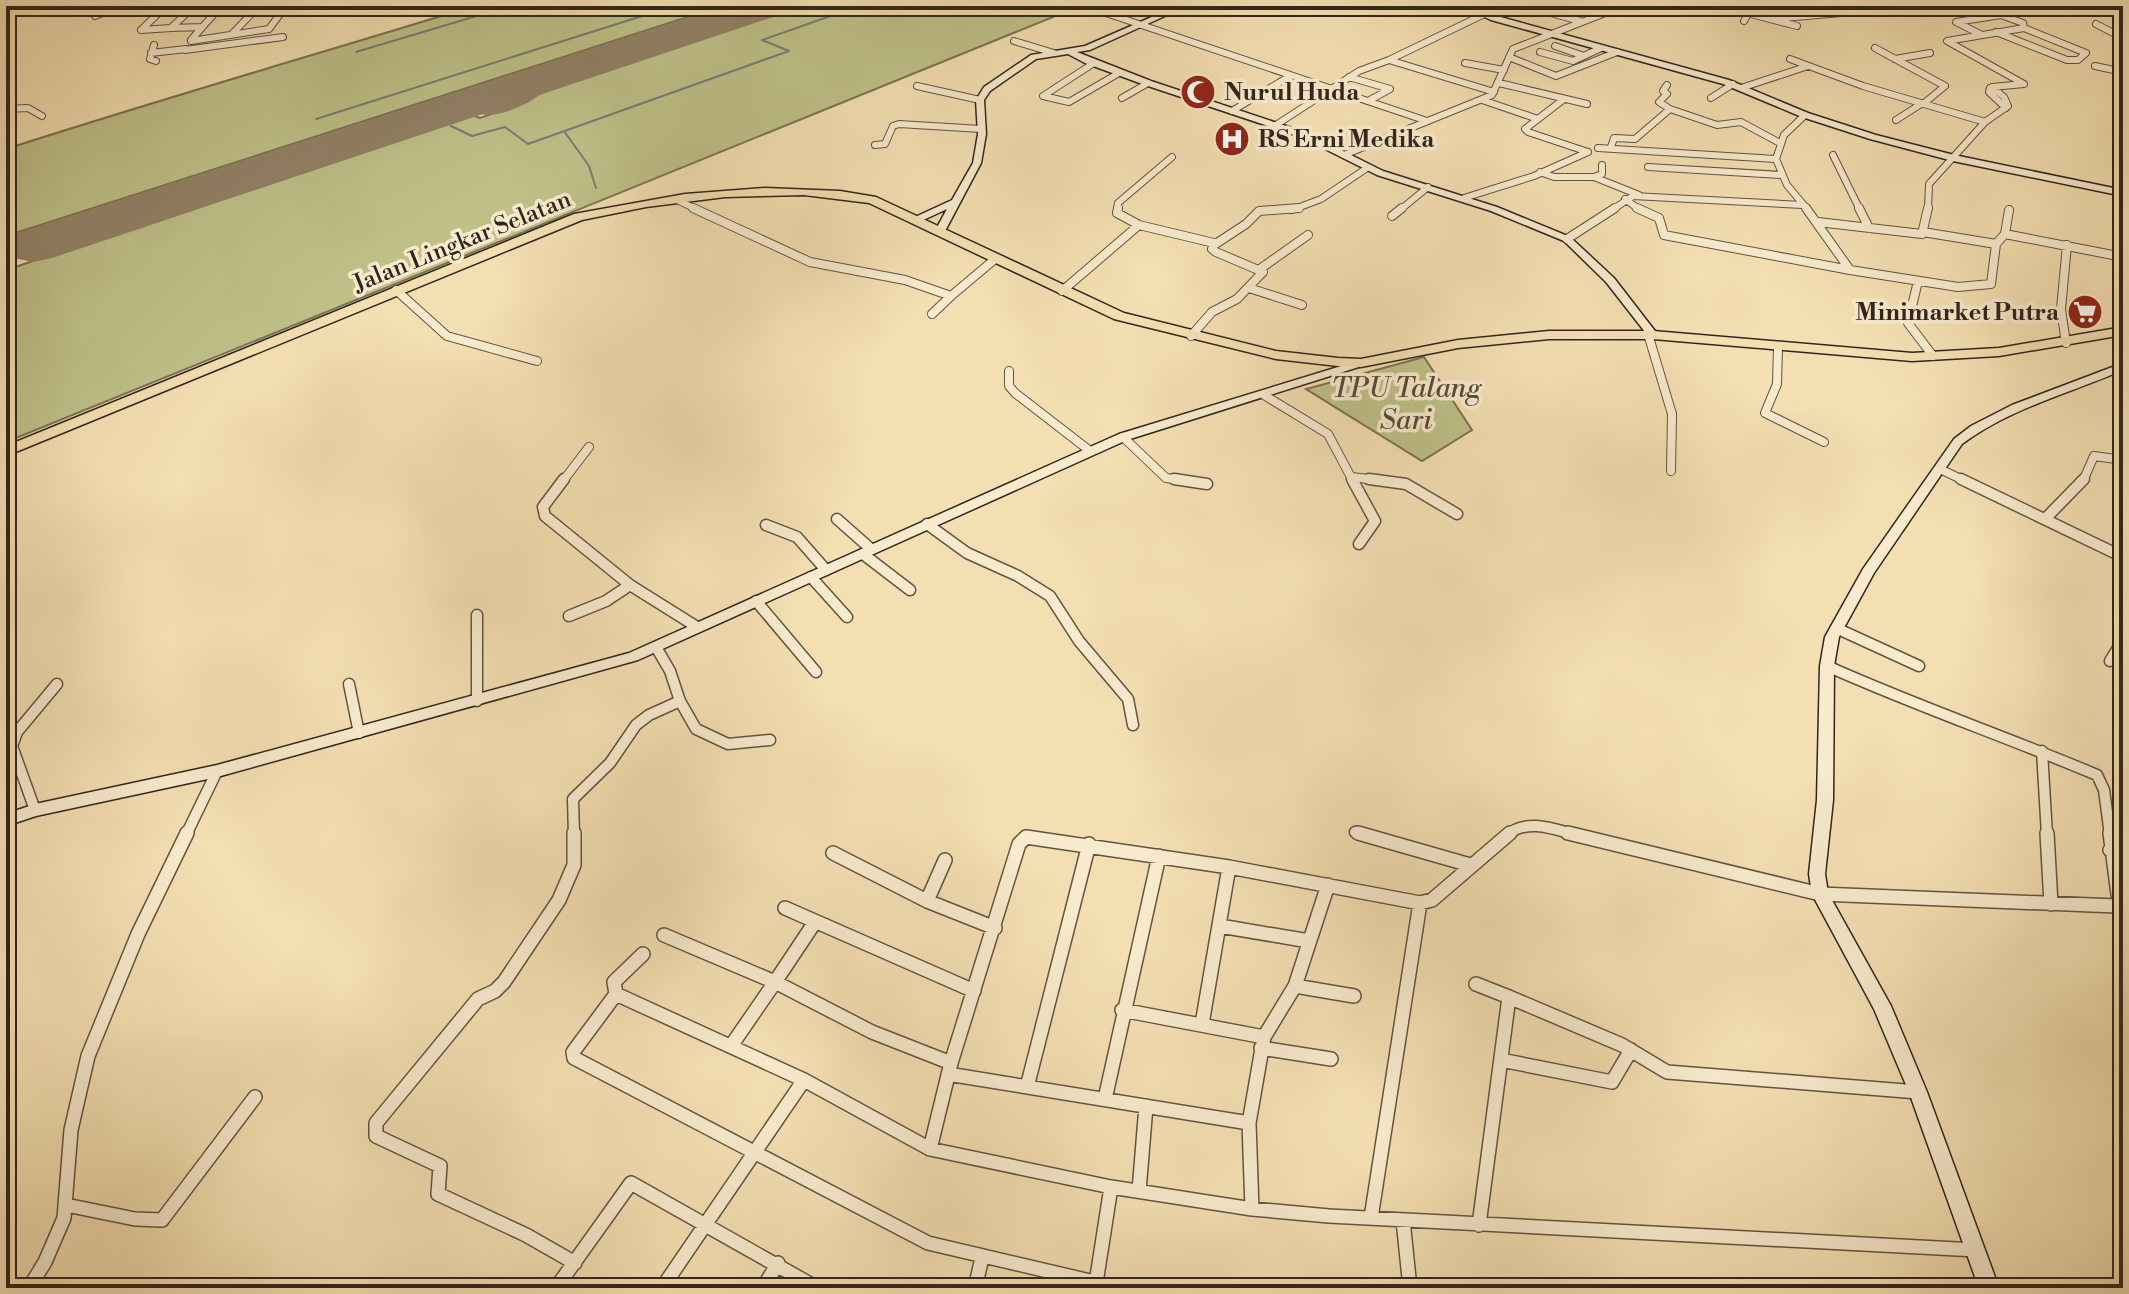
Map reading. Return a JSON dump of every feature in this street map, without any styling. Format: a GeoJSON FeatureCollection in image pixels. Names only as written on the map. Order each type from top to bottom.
{"type":"FeatureCollection","features":[{"type":"Feature","properties":{"kind":"highway","name":"Jalan Lingkar Selatan"},"geometry":{"type":"LineString","coordinates":[[6,451],[578,217],[633,204],[781,192],[835,193],[872,200],[1119,316],[1276,355],[1361,363],[1419,350],[1530,336],[1651,334],[1864,355],[1933,356],[2066,343],[2123,331]]}},
{"type":"Feature","properties":{"kind":"street"},"geometry":{"type":"LineString","coordinates":[[95,16],[120,6]]}},
{"type":"Feature","properties":{"kind":"street"},"geometry":{"type":"LineString","coordinates":[[166,6],[141,30],[202,27]]}},
{"type":"Feature","properties":{"kind":"street"},"geometry":{"type":"LineString","coordinates":[[171,28],[194,6]]}},
{"type":"Feature","properties":{"kind":"street"},"geometry":{"type":"LineString","coordinates":[[185,52],[221,6]]}},
{"type":"Feature","properties":{"kind":"street"},"geometry":{"type":"LineString","coordinates":[[232,34],[259,6]]}},
{"type":"Feature","properties":{"kind":"street"},"geometry":{"type":"LineString","coordinates":[[191,41],[271,28],[286,6]]}},
{"type":"Feature","properties":{"kind":"street"},"geometry":{"type":"LineString","coordinates":[[940,231],[977,163],[981,149],[980,100],[987,89],[1034,57],[1093,46],[1183,6]]}},
{"type":"Feature","properties":{"kind":"street"},"geometry":{"type":"LineString","coordinates":[[1302,6],[1322,12]]}},
{"type":"Feature","properties":{"kind":"street"},"geometry":{"type":"LineString","coordinates":[[1465,6],[1737,86],[1805,115],[1953,158],[2123,193]]}},
{"type":"Feature","properties":{"kind":"street"},"geometry":{"type":"LineString","coordinates":[[1276,125],[1349,77],[1501,6]]}},
{"type":"Feature","properties":{"kind":"street"},"geometry":{"type":"LineString","coordinates":[[1525,6],[1582,22]]}},
{"type":"Feature","properties":{"kind":"street"},"geometry":{"type":"LineString","coordinates":[[1344,155],[1482,100],[1494,92],[1509,57],[1517,47],[1623,6]]}},
{"type":"Feature","properties":{"kind":"street"},"geometry":{"type":"LineString","coordinates":[[1744,21],[1751,14],[1753,6]]}},
{"type":"Feature","properties":{"kind":"street"},"geometry":{"type":"LineString","coordinates":[[1771,19],[1864,11],[1876,6]]}},
{"type":"Feature","properties":{"kind":"street"},"geometry":{"type":"LineString","coordinates":[[1091,8],[1427,121]]}},
{"type":"Feature","properties":{"kind":"street"},"geometry":{"type":"LineString","coordinates":[[1751,14],[1797,26]]}},
{"type":"Feature","properties":{"kind":"street"},"geometry":{"type":"LineString","coordinates":[[1980,34],[1956,22],[2001,15],[2023,23],[2024,28]]}},
{"type":"Feature","properties":{"kind":"street"},"geometry":{"type":"LineString","coordinates":[[2096,24],[2123,38]]}},
{"type":"Feature","properties":{"kind":"street"},"geometry":{"type":"LineString","coordinates":[[1923,232],[1929,184],[1985,122],[2006,108],[1987,88],[2024,84],[1947,41],[1980,34],[2024,28],[2086,53],[2078,60],[2070,60],[1996,32]]}},
{"type":"Feature","properties":{"kind":"street"},"geometry":{"type":"LineString","coordinates":[[156,61],[150,60],[152,49],[185,52],[283,37]]}},
{"type":"Feature","properties":{"kind":"street"},"geometry":{"type":"LineString","coordinates":[[1014,41],[1054,53]]}},
{"type":"Feature","properties":{"kind":"street"},"geometry":{"type":"LineString","coordinates":[[1555,46],[1584,56]]}},
{"type":"Feature","properties":{"kind":"street"},"geometry":{"type":"LineString","coordinates":[[1540,52],[1569,61],[1601,48]]}},
{"type":"Feature","properties":{"kind":"street"},"geometry":{"type":"LineString","coordinates":[[1875,48],[1945,86],[1896,120]]}},
{"type":"Feature","properties":{"kind":"street"},"geometry":{"type":"LineString","coordinates":[[1069,51],[1119,73],[1322,142],[1367,168],[1464,198],[1567,239],[1610,280],[1651,334],[1672,414],[1671,471]]}},
{"type":"Feature","properties":{"kind":"street"},"geometry":{"type":"LineString","coordinates":[[1509,57],[1556,76],[1617,52]]}},
{"type":"Feature","properties":{"kind":"street"},"geometry":{"type":"LineString","coordinates":[[1895,59],[1930,53]]}},
{"type":"Feature","properties":{"kind":"street"},"geometry":{"type":"LineString","coordinates":[[1790,59],[1985,122]]}},
{"type":"Feature","properties":{"kind":"street"},"geometry":{"type":"LineString","coordinates":[[1389,60],[1494,92]]}},
{"type":"Feature","properties":{"kind":"street"},"geometry":{"type":"LineString","coordinates":[[2114,71],[2120,61]]}},
{"type":"Feature","properties":{"kind":"street"},"geometry":{"type":"LineString","coordinates":[[1094,63],[1043,96],[1068,102],[1119,73]]}},
{"type":"Feature","properties":{"kind":"street"},"geometry":{"type":"LineString","coordinates":[[1465,63],[1504,70]]}},
{"type":"Feature","properties":{"kind":"street"},"geometry":{"type":"LineString","coordinates":[[1711,98],[1737,86],[1808,66]]}},
{"type":"Feature","properties":{"kind":"street"},"geometry":{"type":"LineString","coordinates":[[2095,66],[2123,72]]}},
{"type":"Feature","properties":{"kind":"street"},"geometry":{"type":"LineString","coordinates":[[1232,111],[1290,76]]}},
{"type":"Feature","properties":{"kind":"street"},"geometry":{"type":"LineString","coordinates":[[1349,77],[1390,89],[1370,100]]}},
{"type":"Feature","properties":{"kind":"street"},"geometry":{"type":"LineString","coordinates":[[1122,98],[1148,83]]}},
{"type":"Feature","properties":{"kind":"street"},"geometry":{"type":"LineString","coordinates":[[1499,83],[1587,104]]}},
{"type":"Feature","properties":{"kind":"street"},"geometry":{"type":"LineString","coordinates":[[1667,85],[1663,91],[1667,94],[1659,102],[1670,109],[1717,125],[1741,122],[1780,143]]}},
{"type":"Feature","properties":{"kind":"street"},"geometry":{"type":"LineString","coordinates":[[917,86],[980,100]]}},
{"type":"Feature","properties":{"kind":"street"},"geometry":{"type":"LineString","coordinates":[[1464,198],[1588,152],[1525,130],[1564,99]]}},
{"type":"Feature","properties":{"kind":"street"},"geometry":{"type":"LineString","coordinates":[[1482,100],[1538,119]]}},
{"type":"Feature","properties":{"kind":"street"},"geometry":{"type":"LineString","coordinates":[[6,109],[28,108],[42,116]]}},
{"type":"Feature","properties":{"kind":"street"},"geometry":{"type":"LineString","coordinates":[[1611,147],[1613,139],[1635,139],[1670,109]]}},
{"type":"Feature","properties":{"kind":"street"},"geometry":{"type":"LineString","coordinates":[[1805,115],[1780,143],[1776,159],[1782,175],[1850,270]]}},
{"type":"Feature","properties":{"kind":"street"},"geometry":{"type":"LineString","coordinates":[[875,145],[885,144],[893,126],[903,123],[981,129]]}},
{"type":"Feature","properties":{"kind":"street"},"geometry":{"type":"LineString","coordinates":[[1598,148],[1776,159]]}},
{"type":"Feature","properties":{"kind":"street"},"geometry":{"type":"LineString","coordinates":[[1833,155],[1869,228]]}},
{"type":"Feature","properties":{"kind":"street"},"geometry":{"type":"LineString","coordinates":[[1172,157],[1118,203],[1115,209],[1121,218],[1139,225],[1214,243]]}},
{"type":"Feature","properties":{"kind":"street"},"geometry":{"type":"LineString","coordinates":[[1594,177],[1602,174],[1602,165]]}},
{"type":"Feature","properties":{"kind":"street"},"geometry":{"type":"LineString","coordinates":[[1648,167],[1782,175]]}},
{"type":"Feature","properties":{"kind":"street"},"geometry":{"type":"LineString","coordinates":[[1260,269],[1216,252],[1212,249],[1214,243],[1245,224],[1256,212],[1266,209],[1291,210],[1314,201],[1340,188],[1367,168]]}},
{"type":"Feature","properties":{"kind":"street"},"geometry":{"type":"LineString","coordinates":[[1540,172],[1552,176],[1594,177],[1641,195],[1803,205]]}},
{"type":"Feature","properties":{"kind":"street"},"geometry":{"type":"LineString","coordinates":[[1392,216],[1428,187]]}},
{"type":"Feature","properties":{"kind":"street"},"geometry":{"type":"LineString","coordinates":[[1567,239],[1625,199],[1641,195]]}},
{"type":"Feature","properties":{"kind":"street"},"geometry":{"type":"LineString","coordinates":[[916,220],[957,199]]}},
{"type":"Feature","properties":{"kind":"street"},"geometry":{"type":"LineString","coordinates":[[1625,199],[1643,212],[1659,218],[1664,235],[1958,287],[1991,284],[1996,244],[2005,234],[2009,210]]}},
{"type":"Feature","properties":{"kind":"street"},"geometry":{"type":"LineString","coordinates":[[677,200],[810,262],[905,280],[951,296]]}},
{"type":"Feature","properties":{"kind":"street"},"geometry":{"type":"LineString","coordinates":[[1818,222],[1917,235],[1923,232],[1996,244]]}},
{"type":"Feature","properties":{"kind":"street"},"geometry":{"type":"LineString","coordinates":[[1062,291],[1139,225]]}},
{"type":"Feature","properties":{"kind":"street"},"geometry":{"type":"LineString","coordinates":[[2005,234],[2123,257]]}},
{"type":"Feature","properties":{"kind":"street"},"geometry":{"type":"LineString","coordinates":[[1260,269],[1308,235]]}},
{"type":"Feature","properties":{"kind":"street"},"geometry":{"type":"LineString","coordinates":[[2066,343],[2061,333],[2061,274],[2067,245]]}},
{"type":"Feature","properties":{"kind":"street"},"geometry":{"type":"LineString","coordinates":[[932,314],[995,259]]}},
{"type":"Feature","properties":{"kind":"street"},"geometry":{"type":"LineString","coordinates":[[1191,336],[1212,312],[1237,299],[1249,288],[1261,276],[1260,269]]}},
{"type":"Feature","properties":{"kind":"street"},"geometry":{"type":"LineString","coordinates":[[1918,281],[1908,323],[1933,356]]}},
{"type":"Feature","properties":{"kind":"street"},"geometry":{"type":"LineString","coordinates":[[1249,288],[1302,305]]}},
{"type":"Feature","properties":{"kind":"street"},"geometry":{"type":"LineString","coordinates":[[396,290],[447,336],[537,361]]}},
{"type":"Feature","properties":{"kind":"street"},"geometry":{"type":"LineString","coordinates":[[1778,347],[1777,384],[1765,413],[1824,442]]}},
{"type":"Feature","properties":{"kind":"street"},"geometry":{"type":"LineString","coordinates":[[6,820],[35,810],[217,771],[633,657],[1123,437],[1361,363]]}},
{"type":"Feature","properties":{"kind":"street"},"geometry":{"type":"LineString","coordinates":[[1989,1288],[1918,1092],[1882,1006],[1820,894],[1817,874],[1825,800],[1827,666],[1836,628],[1868,572],[1958,442],[1972,430],[2123,366]]}},
{"type":"Feature","properties":{"kind":"street"},"geometry":{"type":"LineString","coordinates":[[1009,371],[1009,386],[1015,393],[1090,451]]}},
{"type":"Feature","properties":{"kind":"street"},"geometry":{"type":"LineString","coordinates":[[1264,395],[1328,434],[1375,521],[1359,544]]}},
{"type":"Feature","properties":{"kind":"street"},"geometry":{"type":"LineString","coordinates":[[1123,437],[1166,478],[1207,484]]}},
{"type":"Feature","properties":{"kind":"street"},"geometry":{"type":"LineString","coordinates":[[589,447],[542,511],[583,550],[630,585],[697,627]]}},
{"type":"Feature","properties":{"kind":"street"},"geometry":{"type":"LineString","coordinates":[[2045,519],[2058,501],[2089,477],[2094,456],[2123,460]]}},
{"type":"Feature","properties":{"kind":"street"},"geometry":{"type":"LineString","coordinates":[[1940,469],[2123,557]]}},
{"type":"Feature","properties":{"kind":"street"},"geometry":{"type":"LineString","coordinates":[[1352,477],[1406,484],[1457,514]]}},
{"type":"Feature","properties":{"kind":"street"},"geometry":{"type":"LineString","coordinates":[[837,519],[867,552],[910,590]]}},
{"type":"Feature","properties":{"kind":"street"},"geometry":{"type":"LineString","coordinates":[[927,524],[967,553],[1018,576],[1050,596],[1079,641],[1128,699],[1133,725]]}},
{"type":"Feature","properties":{"kind":"street"},"geometry":{"type":"LineString","coordinates":[[766,525],[797,537],[826,570]]}},
{"type":"Feature","properties":{"kind":"street"},"geometry":{"type":"LineString","coordinates":[[811,577],[847,617]]}},
{"type":"Feature","properties":{"kind":"street"},"geometry":{"type":"LineString","coordinates":[[569,616],[606,601],[630,585]]}},
{"type":"Feature","properties":{"kind":"street"},"geometry":{"type":"LineString","coordinates":[[756,601],[816,672]]}},
{"type":"Feature","properties":{"kind":"street"},"geometry":{"type":"LineString","coordinates":[[477,615],[477,701]]}},
{"type":"Feature","properties":{"kind":"street"},"geometry":{"type":"LineString","coordinates":[[1836,628],[1919,666]]}},
{"type":"Feature","properties":{"kind":"street"},"geometry":{"type":"LineString","coordinates":[[2110,661],[2123,640]]}},
{"type":"Feature","properties":{"kind":"street"},"geometry":{"type":"LineString","coordinates":[[656,647],[696,729],[728,744],[770,740]]}},
{"type":"Feature","properties":{"kind":"street"},"geometry":{"type":"LineString","coordinates":[[930,1149],[950,1068],[1022,840],[1031,837],[1229,867],[1420,903],[1432,900],[1514,829],[1536,825],[1820,894],[2116,906],[2119,902],[2117,852],[2104,790],[2097,775],[2042,751],[1901,699],[1827,666]]}},
{"type":"Feature","properties":{"kind":"street"},"geometry":{"type":"LineString","coordinates":[[35,810],[12,746],[17,732],[57,684]]}},
{"type":"Feature","properties":{"kind":"street"},"geometry":{"type":"LineString","coordinates":[[349,684],[359,733]]}},
{"type":"Feature","properties":{"kind":"street"},"geometry":{"type":"LineString","coordinates":[[575,1263],[526,1235],[438,1194],[440,1166],[376,1136],[374,1129],[478,999],[495,991],[504,982],[549,918],[574,865],[572,805],[577,794],[610,763],[636,725],[649,715],[680,701]]}},
{"type":"Feature","properties":{"kind":"street"},"geometry":{"type":"LineString","coordinates":[[2042,751],[2051,904]]}},
{"type":"Feature","properties":{"kind":"street"},"geometry":{"type":"LineString","coordinates":[[29,1288],[45,1262],[64,1218],[71,1130],[88,1056],[138,934],[217,771]]}},
{"type":"Feature","properties":{"kind":"street"},"geometry":{"type":"LineString","coordinates":[[1355,832],[1470,865]]}},
{"type":"Feature","properties":{"kind":"street"},"geometry":{"type":"LineString","coordinates":[[1027,1087],[1089,844]]}},
{"type":"Feature","properties":{"kind":"street"},"geometry":{"type":"LineString","coordinates":[[833,853],[927,901],[995,928]]}},
{"type":"Feature","properties":{"kind":"street"},"geometry":{"type":"LineString","coordinates":[[1105,1099],[1122,1010],[1159,856]]}},
{"type":"Feature","properties":{"kind":"street"},"geometry":{"type":"LineString","coordinates":[[927,901],[945,860]]}},
{"type":"Feature","properties":{"kind":"street"},"geometry":{"type":"LineString","coordinates":[[1202,1024],[1229,867]]}},
{"type":"Feature","properties":{"kind":"street"},"geometry":{"type":"LineString","coordinates":[[1252,1209],[1249,1123],[1262,1043],[1295,986],[1328,885]]}},
{"type":"Feature","properties":{"kind":"street"},"geometry":{"type":"LineString","coordinates":[[1371,1218],[1420,903]]}},
{"type":"Feature","properties":{"kind":"street"},"geometry":{"type":"LineString","coordinates":[[785,908],[974,991]]}},
{"type":"Feature","properties":{"kind":"street"},"geometry":{"type":"LineString","coordinates":[[731,1046],[815,922]]}},
{"type":"Feature","properties":{"kind":"street"},"geometry":{"type":"LineString","coordinates":[[1220,926],[1309,941]]}},
{"type":"Feature","properties":{"kind":"street"},"geometry":{"type":"LineString","coordinates":[[664,935],[775,982],[950,1068],[1027,1087],[1249,1123]]}},
{"type":"Feature","properties":{"kind":"street"},"geometry":{"type":"LineString","coordinates":[[643,954],[614,982],[616,994],[580,1039],[573,1052],[574,1058],[928,1243],[1062,1282],[1096,1283],[1120,1288]]}},
{"type":"Feature","properties":{"kind":"street"},"geometry":{"type":"LineString","coordinates":[[1476,984],[1580,1025],[1667,1072],[1918,1092]]}},
{"type":"Feature","properties":{"kind":"street"},"geometry":{"type":"LineString","coordinates":[[1295,986],[1354,996]]}},
{"type":"Feature","properties":{"kind":"street"},"geometry":{"type":"LineString","coordinates":[[616,994],[804,1080],[930,1149],[1111,1187],[1252,1209],[1371,1218],[1976,1250]]}},
{"type":"Feature","properties":{"kind":"street"},"geometry":{"type":"LineString","coordinates":[[1479,1225],[1509,997]]}},
{"type":"Feature","properties":{"kind":"street"},"geometry":{"type":"LineString","coordinates":[[1122,1010],[1202,1024],[1262,1043],[1331,1059]]}},
{"type":"Feature","properties":{"kind":"street"},"geometry":{"type":"LineString","coordinates":[[1501,1060],[1612,1082],[1631,1050]]}},
{"type":"Feature","properties":{"kind":"street"},"geometry":{"type":"LineString","coordinates":[[662,1288],[804,1080]]}},
{"type":"Feature","properties":{"kind":"street"},"geometry":{"type":"LineString","coordinates":[[66,1205],[135,1219],[162,1220],[255,1097]]}},
{"type":"Feature","properties":{"kind":"street"},"geometry":{"type":"LineString","coordinates":[[1139,1191],[1146,1106]]}},
{"type":"Feature","properties":{"kind":"street"},"geometry":{"type":"LineString","coordinates":[[556,1288],[631,1183],[778,1263],[817,1288]]}},
{"type":"Feature","properties":{"kind":"street"},"geometry":{"type":"LineString","coordinates":[[1096,1283],[1111,1187]]}},
{"type":"Feature","properties":{"kind":"street"},"geometry":{"type":"LineString","coordinates":[[1403,1220],[1410,1288]]}},
{"type":"Feature","properties":{"kind":"street"},"geometry":{"type":"LineString","coordinates":[[975,1288],[982,1258]]}},
{"type":"Feature","properties":{"kind":"street"},"geometry":{"type":"LineString","coordinates":[[763,1288],[778,1263]]}},
{"type":"Feature","properties":{"kind":"green space"},"geometry":{"type":"Polygon","coordinates":[[[474,6],[722,6],[6,236],[6,149],[474,6]]]}},
{"type":"Feature","properties":{"kind":"green space"},"geometry":{"type":"Polygon","coordinates":[[[795,6],[1080,6],[6,442],[6,270],[472,115],[480,118],[527,102],[545,89],[795,6]]]}},
{"type":"Feature","properties":{"kind":"green space","name":"TPU Talang Sari"},"geometry":{"type":"Polygon","coordinates":[[[1424,357],[1472,430],[1422,461],[1306,389],[1424,357]]]}},
{"type":"Feature","properties":{"kind":"waterway"},"geometry":{"type":"LineString","coordinates":[[356,52],[510,6]]}},
{"type":"Feature","properties":{"kind":"waterway"},"geometry":{"type":"LineString","coordinates":[[316,119],[674,6]]}},
{"type":"Feature","properties":{"kind":"waterway"},"geometry":{"type":"LineString","coordinates":[[564,131],[789,51],[762,40],[859,6]]}},
{"type":"Feature","properties":{"kind":"waterway"},"geometry":{"type":"LineString","coordinates":[[451,126],[472,136],[505,127],[528,144],[564,131]]}},
{"type":"Feature","properties":{"kind":"waterway"},"geometry":{"type":"LineString","coordinates":[[564,131],[589,166],[596,188]]}},
{"type":"Feature","properties":{"kind":"taxiway"},"geometry":{"type":"LineString","coordinates":[[509,90],[482,93],[470,103],[494,109],[519,100],[565,72]]}},
{"type":"Feature","properties":{"kind":"runway"},"geometry":{"type":"LineString","coordinates":[[33,246],[765,6]]}},
{"type":"Feature","properties":{"kind":"place","name":"Nurul Huda"},"geometry":{"type":"Point","coordinates":[1198,92]}},
{"type":"Feature","properties":{"kind":"place","name":"RS Erni Medika"},"geometry":{"type":"Point","coordinates":[1232,139]}},
{"type":"Feature","properties":{"kind":"place","name":"Minimarket Putra"},"geometry":{"type":"Point","coordinates":[2085,312]}}]}
